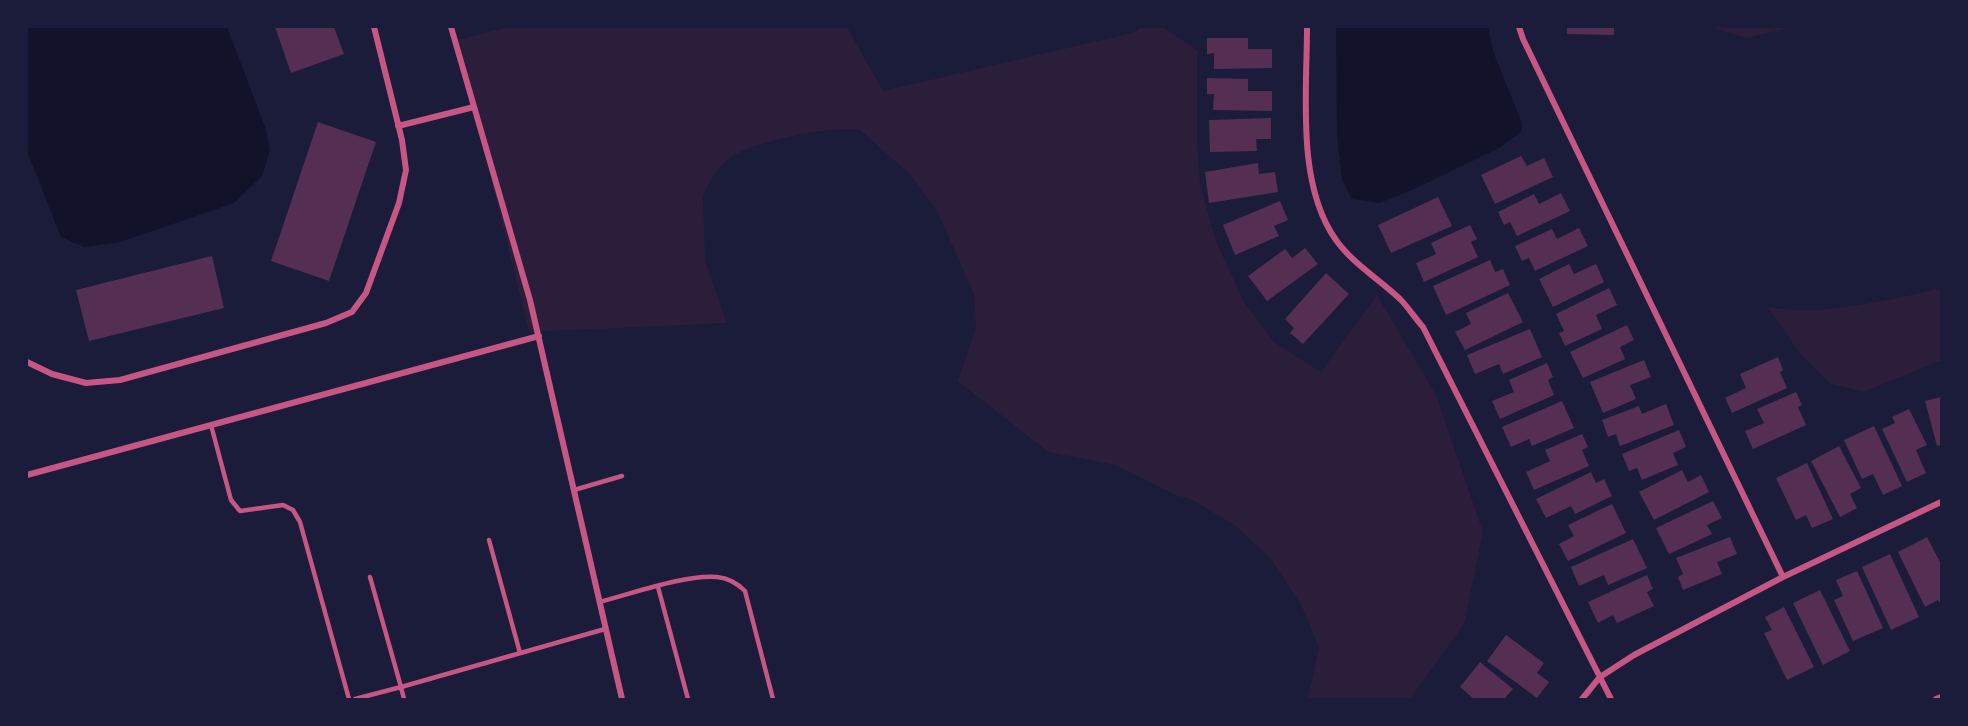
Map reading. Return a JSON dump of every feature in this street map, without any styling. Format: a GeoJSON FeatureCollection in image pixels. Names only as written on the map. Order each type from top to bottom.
{"type":"FeatureCollection","features":[{"type":"Feature","properties":{"kind":"street"},"geometry":{"type":"LineString","coordinates":[[27,362],[52,374],[86,383],[120,380],[326,323],[352,312],[366,293],[399,203],[406,170],[398,126],[374,27]]}},
{"type":"Feature","properties":{"kind":"street"},"geometry":{"type":"LineString","coordinates":[[451,27],[530,300],[622,699]]}},
{"type":"Feature","properties":{"kind":"street"},"geometry":{"type":"LineString","coordinates":[[1307,27],[1307,157],[1318,208],[1336,241],[1365,271],[1400,299],[1422,327],[1611,699]]}},
{"type":"Feature","properties":{"kind":"street"},"geometry":{"type":"LineString","coordinates":[[1519,27],[1522,39],[1783,577]]}},
{"type":"Feature","properties":{"kind":"street"},"geometry":{"type":"LineString","coordinates":[[398,126],[474,107]]}},
{"type":"Feature","properties":{"kind":"street"},"geometry":{"type":"LineString","coordinates":[[27,475],[539,336]]}},
{"type":"Feature","properties":{"kind":"street"},"geometry":{"type":"LineString","coordinates":[[1582,699],[1600,677],[1642,651],[1783,577],[1941,502]]}},
{"type":"Feature","properties":{"kind":"street"},"geometry":{"type":"LineString","coordinates":[[1936,699],[1941,697]]}},
{"type":"Feature","properties":{"kind":"lane"},"geometry":{"type":"LineString","coordinates":[[211,425],[231,500],[240,511],[283,505],[293,510],[300,522],[349,699]]}},
{"type":"Feature","properties":{"kind":"lane"},"geometry":{"type":"LineString","coordinates":[[574,490],[622,476]]}},
{"type":"Feature","properties":{"kind":"lane"},"geometry":{"type":"LineString","coordinates":[[489,540],[520,653]]}},
{"type":"Feature","properties":{"kind":"lane"},"geometry":{"type":"LineString","coordinates":[[370,577],[404,699]]}},
{"type":"Feature","properties":{"kind":"lane"},"geometry":{"type":"LineString","coordinates":[[599,602],[696,577],[718,577],[736,582],[745,591],[773,699]]}},
{"type":"Feature","properties":{"kind":"lane"},"geometry":{"type":"LineString","coordinates":[[658,587],[688,699]]}},
{"type":"Feature","properties":{"kind":"lane"},"geometry":{"type":"LineString","coordinates":[[355,699],[605,629]]}},
{"type":"Feature","properties":{"kind":"shaded area"},"geometry":{"type":"Polygon","coordinates":[[[27,27],[227,27],[266,130],[270,150],[262,176],[234,203],[120,242],[84,247],[61,237],[27,151],[27,27]]]}},
{"type":"Feature","properties":{"kind":"shaded area"},"geometry":{"type":"Polygon","coordinates":[[[509,27],[847,27],[883,91],[1136,32],[1140,27],[1163,27],[1197,50],[1197,143],[1200,183],[1215,239],[1244,302],[1274,342],[1321,372],[1377,295],[1436,395],[1483,532],[1464,624],[1410,699],[1308,699],[1319,648],[1311,628],[1301,605],[1271,559],[1237,527],[1191,499],[1178,496],[1115,465],[1048,452],[958,381],[976,327],[974,294],[937,211],[910,174],[860,130],[830,130],[793,136],[756,146],[730,158],[714,175],[703,196],[705,261],[727,323],[529,332],[457,40],[509,27]]]}},
{"type":"Feature","properties":{"kind":"shaded area"},"geometry":{"type":"Polygon","coordinates":[[[1336,27],[1488,27],[1494,54],[1522,123],[1522,131],[1499,148],[1414,189],[1379,203],[1352,199],[1342,180],[1337,135],[1336,27]]]}},
{"type":"Feature","properties":{"kind":"shaded area"},"geometry":{"type":"Polygon","coordinates":[[[1711,27],[1794,27],[1746,38],[1711,27]]]}},
{"type":"Feature","properties":{"kind":"shaded area"},"geometry":{"type":"Polygon","coordinates":[[[1941,288],[1941,360],[1864,392],[1831,384],[1798,351],[1768,307],[1788,310],[1832,309],[1878,302],[1941,288]]]}},
{"type":"Feature","properties":{"kind":"building"},"geometry":{"type":"Polygon","coordinates":[[[275,27],[334,27],[344,54],[291,73],[275,27]]]}},
{"type":"Feature","properties":{"kind":"building"},"geometry":{"type":"Polygon","coordinates":[[[1567,27],[1614,27],[1614,35],[1567,34],[1567,27]]]}},
{"type":"Feature","properties":{"kind":"building"},"geometry":{"type":"Polygon","coordinates":[[[1207,38],[1248,38],[1248,49],[1272,49],[1272,68],[1214,69],[1214,53],[1207,54],[1207,38]]]}},
{"type":"Feature","properties":{"kind":"building"},"geometry":{"type":"Polygon","coordinates":[[[1207,78],[1248,79],[1248,91],[1272,91],[1272,111],[1213,110],[1214,94],[1207,94],[1207,78]]]}},
{"type":"Feature","properties":{"kind":"building"},"geometry":{"type":"Polygon","coordinates":[[[1271,118],[1271,139],[1256,139],[1257,151],[1210,152],[1209,120],[1271,118]]]}},
{"type":"Feature","properties":{"kind":"building"},"geometry":{"type":"Polygon","coordinates":[[[318,122],[376,142],[329,281],[271,261],[318,122]]]}},
{"type":"Feature","properties":{"kind":"building"},"geometry":{"type":"Polygon","coordinates":[[[1521,156],[1527,166],[1544,158],[1553,177],[1495,204],[1481,175],[1521,156]]]}},
{"type":"Feature","properties":{"kind":"building"},"geometry":{"type":"Polygon","coordinates":[[[1258,163],[1259,174],[1275,172],[1278,192],[1209,203],[1205,172],[1258,163]]]}},
{"type":"Feature","properties":{"kind":"building"},"geometry":{"type":"Polygon","coordinates":[[[1561,193],[1570,211],[1517,236],[1510,222],[1504,225],[1498,212],[1534,194],[1539,204],[1561,193]]]}},
{"type":"Feature","properties":{"kind":"building"},"geometry":{"type":"Polygon","coordinates":[[[1438,197],[1452,226],[1391,253],[1378,225],[1438,197]]]}},
{"type":"Feature","properties":{"kind":"building"},"geometry":{"type":"Polygon","coordinates":[[[1280,201],[1288,220],[1274,226],[1279,236],[1235,255],[1223,225],[1280,201]]]}},
{"type":"Feature","properties":{"kind":"building"},"geometry":{"type":"Polygon","coordinates":[[[1470,225],[1477,239],[1471,242],[1478,257],[1424,282],[1416,263],[1436,254],[1431,243],[1470,225]]]}},
{"type":"Feature","properties":{"kind":"building"},"geometry":{"type":"Polygon","coordinates":[[[1579,228],[1588,246],[1535,271],[1529,258],[1522,261],[1515,246],[1552,229],[1557,239],[1579,228]]]}},
{"type":"Feature","properties":{"kind":"building"},"geometry":{"type":"Polygon","coordinates":[[[1305,248],[1318,264],[1267,301],[1248,276],[1285,249],[1292,258],[1305,248]]]}},
{"type":"Feature","properties":{"kind":"building"},"geometry":{"type":"Polygon","coordinates":[[[212,256],[224,308],[89,341],[76,290],[212,256]]]}},
{"type":"Feature","properties":{"kind":"building"},"geometry":{"type":"Polygon","coordinates":[[[1490,260],[1495,272],[1503,269],[1510,285],[1446,315],[1433,286],[1490,260]]]}},
{"type":"Feature","properties":{"kind":"building"},"geometry":{"type":"Polygon","coordinates":[[[1569,264],[1574,274],[1596,264],[1604,282],[1553,307],[1539,279],[1569,264]]]}},
{"type":"Feature","properties":{"kind":"building"},"geometry":{"type":"Polygon","coordinates":[[[1326,273],[1349,294],[1303,344],[1290,333],[1294,328],[1285,319],[1326,273]]]}},
{"type":"Feature","properties":{"kind":"building"},"geometry":{"type":"Polygon","coordinates":[[[1609,288],[1617,305],[1596,315],[1602,329],[1565,346],[1559,333],[1564,331],[1556,314],[1609,288]]]}},
{"type":"Feature","properties":{"kind":"building"},"geometry":{"type":"Polygon","coordinates":[[[1508,293],[1523,322],[1465,350],[1455,332],[1471,324],[1466,313],[1508,293]]]}},
{"type":"Feature","properties":{"kind":"building"},"geometry":{"type":"Polygon","coordinates":[[[1627,325],[1634,340],[1620,347],[1625,359],[1583,378],[1570,352],[1627,325]]]}},
{"type":"Feature","properties":{"kind":"building"},"geometry":{"type":"Polygon","coordinates":[[[1530,329],[1542,357],[1503,374],[1499,364],[1475,374],[1467,355],[1530,329]]]}},
{"type":"Feature","properties":{"kind":"building"},"geometry":{"type":"Polygon","coordinates":[[[1778,357],[1783,370],[1780,372],[1787,388],[1732,413],[1725,398],[1746,388],[1740,374],[1778,357]]]}},
{"type":"Feature","properties":{"kind":"building"},"geometry":{"type":"Polygon","coordinates":[[[1644,360],[1651,377],[1630,385],[1636,399],[1603,413],[1590,382],[1644,360]]]}},
{"type":"Feature","properties":{"kind":"building"},"geometry":{"type":"Polygon","coordinates":[[[1547,363],[1553,377],[1548,380],[1554,395],[1500,419],[1492,401],[1514,392],[1509,380],[1547,363]]]}},
{"type":"Feature","properties":{"kind":"building"},"geometry":{"type":"Polygon","coordinates":[[[1796,392],[1802,405],[1798,407],[1806,425],[1753,449],[1745,431],[1764,423],[1757,409],[1796,392]]]}},
{"type":"Feature","properties":{"kind":"building"},"geometry":{"type":"Polygon","coordinates":[[[1941,397],[1941,445],[1937,446],[1925,401],[1941,397]]]}},
{"type":"Feature","properties":{"kind":"building"},"geometry":{"type":"Polygon","coordinates":[[[1562,401],[1574,428],[1532,446],[1529,439],[1511,447],[1502,427],[1562,401]]]}},
{"type":"Feature","properties":{"kind":"building"},"geometry":{"type":"Polygon","coordinates":[[[1666,404],[1674,425],[1620,446],[1616,434],[1608,437],[1602,420],[1639,406],[1642,414],[1666,404]]]}},
{"type":"Feature","properties":{"kind":"building"},"geometry":{"type":"Polygon","coordinates":[[[1909,409],[1927,445],[1916,450],[1926,473],[1907,482],[1882,429],[1895,423],[1892,417],[1909,409]]]}},
{"type":"Feature","properties":{"kind":"building"},"geometry":{"type":"Polygon","coordinates":[[[1874,426],[1902,486],[1883,495],[1873,474],[1862,479],[1844,440],[1874,426]]]}},
{"type":"Feature","properties":{"kind":"building"},"geometry":{"type":"Polygon","coordinates":[[[1679,430],[1686,447],[1673,453],[1678,465],[1642,480],[1637,468],[1629,471],[1622,454],[1679,430]]]}},
{"type":"Feature","properties":{"kind":"building"},"geometry":{"type":"Polygon","coordinates":[[[1582,434],[1588,447],[1582,450],[1589,466],[1534,490],[1526,472],[1550,461],[1545,450],[1582,434]]]}},
{"type":"Feature","properties":{"kind":"building"},"geometry":{"type":"Polygon","coordinates":[[[1839,446],[1861,488],[1850,494],[1857,508],[1840,517],[1811,461],[1839,446]]]}},
{"type":"Feature","properties":{"kind":"building"},"geometry":{"type":"Polygon","coordinates":[[[1807,463],[1833,519],[1812,528],[1806,515],[1796,520],[1776,478],[1807,463]]]}},
{"type":"Feature","properties":{"kind":"building"},"geometry":{"type":"Polygon","coordinates":[[[1682,470],[1688,482],[1701,475],[1709,492],[1654,520],[1639,492],[1682,470]]]}},
{"type":"Feature","properties":{"kind":"building"},"geometry":{"type":"Polygon","coordinates":[[[1591,472],[1596,483],[1604,479],[1612,496],[1575,514],[1571,506],[1546,518],[1536,499],[1591,472]]]}},
{"type":"Feature","properties":{"kind":"building"},"geometry":{"type":"Polygon","coordinates":[[[1713,501],[1722,518],[1707,525],[1712,534],[1669,554],[1656,528],[1713,501]]]}},
{"type":"Feature","properties":{"kind":"building"},"geometry":{"type":"Polygon","coordinates":[[[1612,504],[1626,533],[1568,561],[1559,544],[1574,536],[1568,525],[1612,504]]]}},
{"type":"Feature","properties":{"kind":"building"},"geometry":{"type":"Polygon","coordinates":[[[1730,537],[1737,554],[1717,562],[1722,574],[1683,590],[1678,577],[1683,574],[1676,558],[1730,537]]]}},
{"type":"Feature","properties":{"kind":"building"},"geometry":{"type":"Polygon","coordinates":[[[1927,537],[1941,564],[1941,605],[1938,600],[1925,607],[1898,552],[1927,537]]]}},
{"type":"Feature","properties":{"kind":"building"},"geometry":{"type":"Polygon","coordinates":[[[1633,539],[1647,568],[1608,585],[1604,575],[1579,586],[1571,567],[1633,539]]]}},
{"type":"Feature","properties":{"kind":"building"},"geometry":{"type":"Polygon","coordinates":[[[1890,554],[1919,617],[1891,630],[1862,567],[1890,554]]]}},
{"type":"Feature","properties":{"kind":"building"},"geometry":{"type":"Polygon","coordinates":[[[1857,571],[1883,628],[1853,641],[1834,600],[1843,596],[1836,580],[1857,571]]]}},
{"type":"Feature","properties":{"kind":"building"},"geometry":{"type":"Polygon","coordinates":[[[1647,575],[1653,589],[1647,592],[1654,606],[1617,623],[1613,615],[1598,623],[1588,602],[1647,575]]]}},
{"type":"Feature","properties":{"kind":"building"},"geometry":{"type":"Polygon","coordinates":[[[1820,590],[1850,651],[1823,665],[1793,603],[1820,590]]]}},
{"type":"Feature","properties":{"kind":"building"},"geometry":{"type":"Polygon","coordinates":[[[1784,607],[1814,667],[1787,680],[1764,633],[1772,630],[1765,617],[1784,607]]]}},
{"type":"Feature","properties":{"kind":"building"},"geometry":{"type":"Polygon","coordinates":[[[1506,635],[1544,663],[1537,673],[1549,682],[1537,698],[1487,661],[1506,635]]]}},
{"type":"Feature","properties":{"kind":"building"},"geometry":{"type":"Polygon","coordinates":[[[1480,662],[1513,689],[1505,698],[1507,699],[1474,699],[1460,687],[1480,662]]]}}]}
